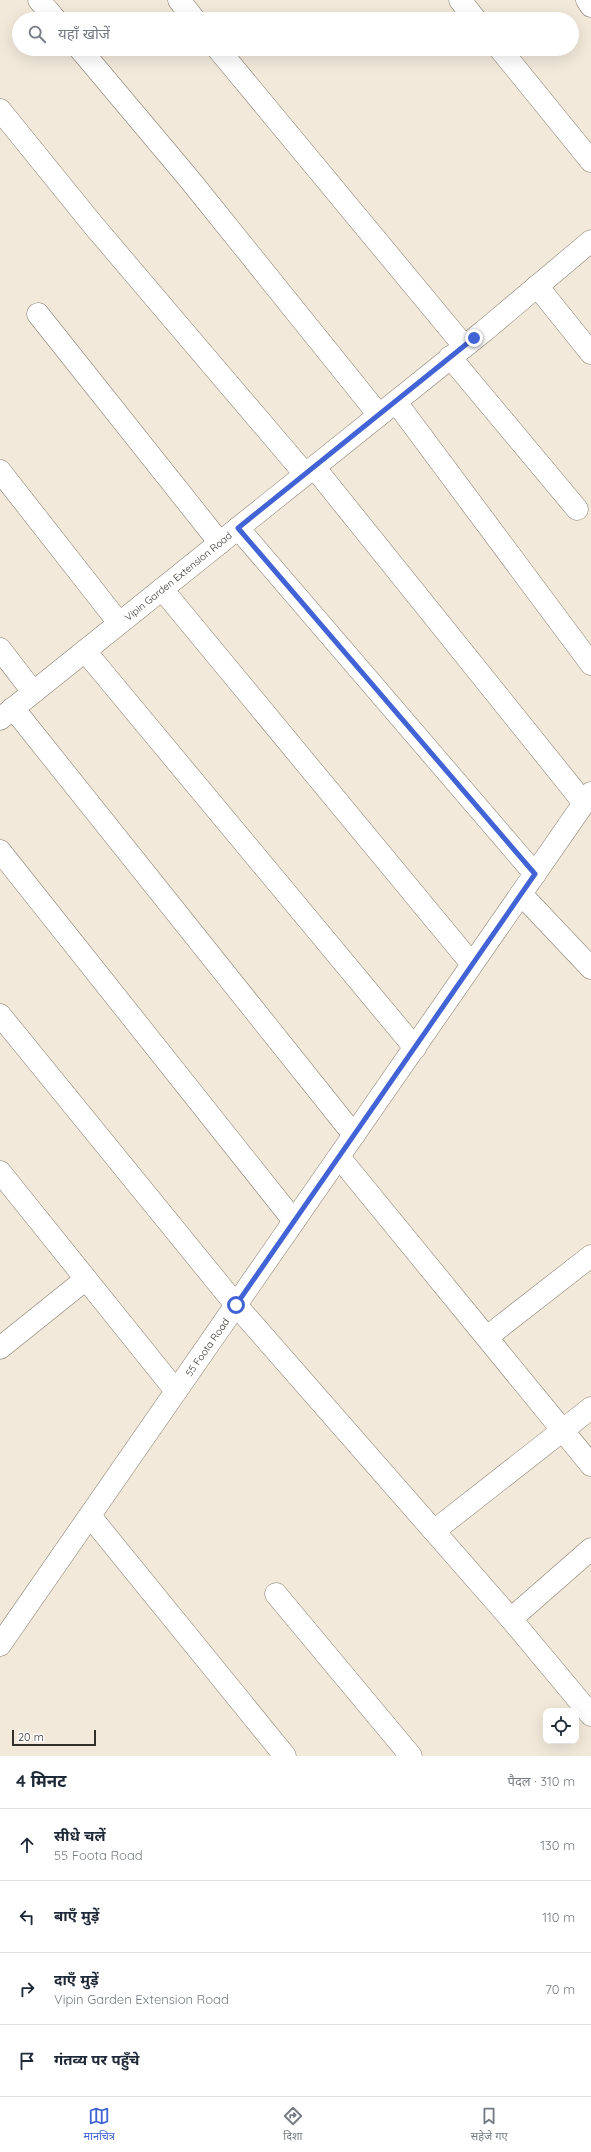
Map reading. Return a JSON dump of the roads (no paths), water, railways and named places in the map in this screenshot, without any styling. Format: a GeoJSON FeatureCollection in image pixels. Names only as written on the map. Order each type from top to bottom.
{"type":"FeatureCollection","features":[{"type":"Feature","properties":{"kind":"street"},"geometry":{"type":"LineString","coordinates":[[39,0],[49,12]]}},
{"type":"Feature","properties":{"kind":"street"},"geometry":{"type":"LineString","coordinates":[[180,0],[189,12]]}},
{"type":"Feature","properties":{"kind":"street"},"geometry":{"type":"LineString","coordinates":[[460,0],[469,12]]}},
{"type":"Feature","properties":{"kind":"street"},"geometry":{"type":"LineString","coordinates":[[587,0],[591,6]]}},
{"type":"Feature","properties":{"kind":"street"},"geometry":{"type":"LineString","coordinates":[[86,56],[190,180],[378,415]]}},
{"type":"Feature","properties":{"kind":"street"},"geometry":{"type":"LineString","coordinates":[[224,56],[457,352],[577,509]]}},
{"type":"Feature","properties":{"kind":"street"},"geometry":{"type":"LineString","coordinates":[[506,56],[591,161]]}},
{"type":"Feature","properties":{"kind":"street"},"geometry":{"type":"LineString","coordinates":[[0,110],[94,226],[309,471],[587,798]]}},
{"type":"Feature","properties":{"kind":"street","name":"Vipin Garden Extension Road"},"geometry":{"type":"LineString","coordinates":[[7,714],[396,402],[591,241]]}},
{"type":"Feature","properties":{"kind":"street"},"geometry":{"type":"LineString","coordinates":[[537,286],[591,353]]}},
{"type":"Feature","properties":{"kind":"street"},"geometry":{"type":"LineString","coordinates":[[38,314],[220,543]]}},
{"type":"Feature","properties":{"kind":"street"},"geometry":{"type":"LineString","coordinates":[[396,402],[591,664]]}},
{"type":"Feature","properties":{"kind":"street"},"geometry":{"type":"LineString","coordinates":[[0,471],[119,623]]}},
{"type":"Feature","properties":{"kind":"street"},"geometry":{"type":"LineString","coordinates":[[238,528],[535,874]]}},
{"type":"Feature","properties":{"kind":"street"},"geometry":{"type":"LineString","coordinates":[[162,589],[472,963]]}},
{"type":"Feature","properties":{"kind":"street"},"geometry":{"type":"LineString","coordinates":[[0,649],[34,692]]}},
{"type":"Feature","properties":{"kind":"street"},"geometry":{"type":"LineString","coordinates":[[85,651],[415,1048]]}},
{"type":"Feature","properties":{"kind":"street"},"geometry":{"type":"LineString","coordinates":[[7,714],[354,1135]]}},
{"type":"Feature","properties":{"kind":"street","name":"55 Foota Road"},"geometry":{"type":"LineString","coordinates":[[0,1645],[339,1158],[587,798]]}},
{"type":"Feature","properties":{"kind":"street"},"geometry":{"type":"LineString","coordinates":[[0,852],[294,1221]]}},
{"type":"Feature","properties":{"kind":"street"},"geometry":{"type":"LineString","coordinates":[[521,894],[591,968]]}},
{"type":"Feature","properties":{"kind":"street"},"geometry":{"type":"LineString","coordinates":[[0,1015],[236,1305],[511,1619],[591,1715]]}},
{"type":"Feature","properties":{"kind":"street"},"geometry":{"type":"LineString","coordinates":[[339,1158],[591,1465]]}},
{"type":"Feature","properties":{"kind":"street"},"geometry":{"type":"LineString","coordinates":[[3,1182],[86,1279],[176,1392]]}},
{"type":"Feature","properties":{"kind":"street"},"geometry":{"type":"LineString","coordinates":[[487,1337],[591,1256]]}},
{"type":"Feature","properties":{"kind":"street"},"geometry":{"type":"LineString","coordinates":[[0,1348],[86,1279]]}},
{"type":"Feature","properties":{"kind":"street"},"geometry":{"type":"LineString","coordinates":[[434,1531],[591,1408]]}},
{"type":"Feature","properties":{"kind":"street"},"geometry":{"type":"LineString","coordinates":[[90,1516],[285,1756]]}},
{"type":"Feature","properties":{"kind":"street"},"geometry":{"type":"LineString","coordinates":[[511,1619],[591,1549]]}},
{"type":"Feature","properties":{"kind":"street"},"geometry":{"type":"LineString","coordinates":[[276,1594],[411,1756]]}}]}
